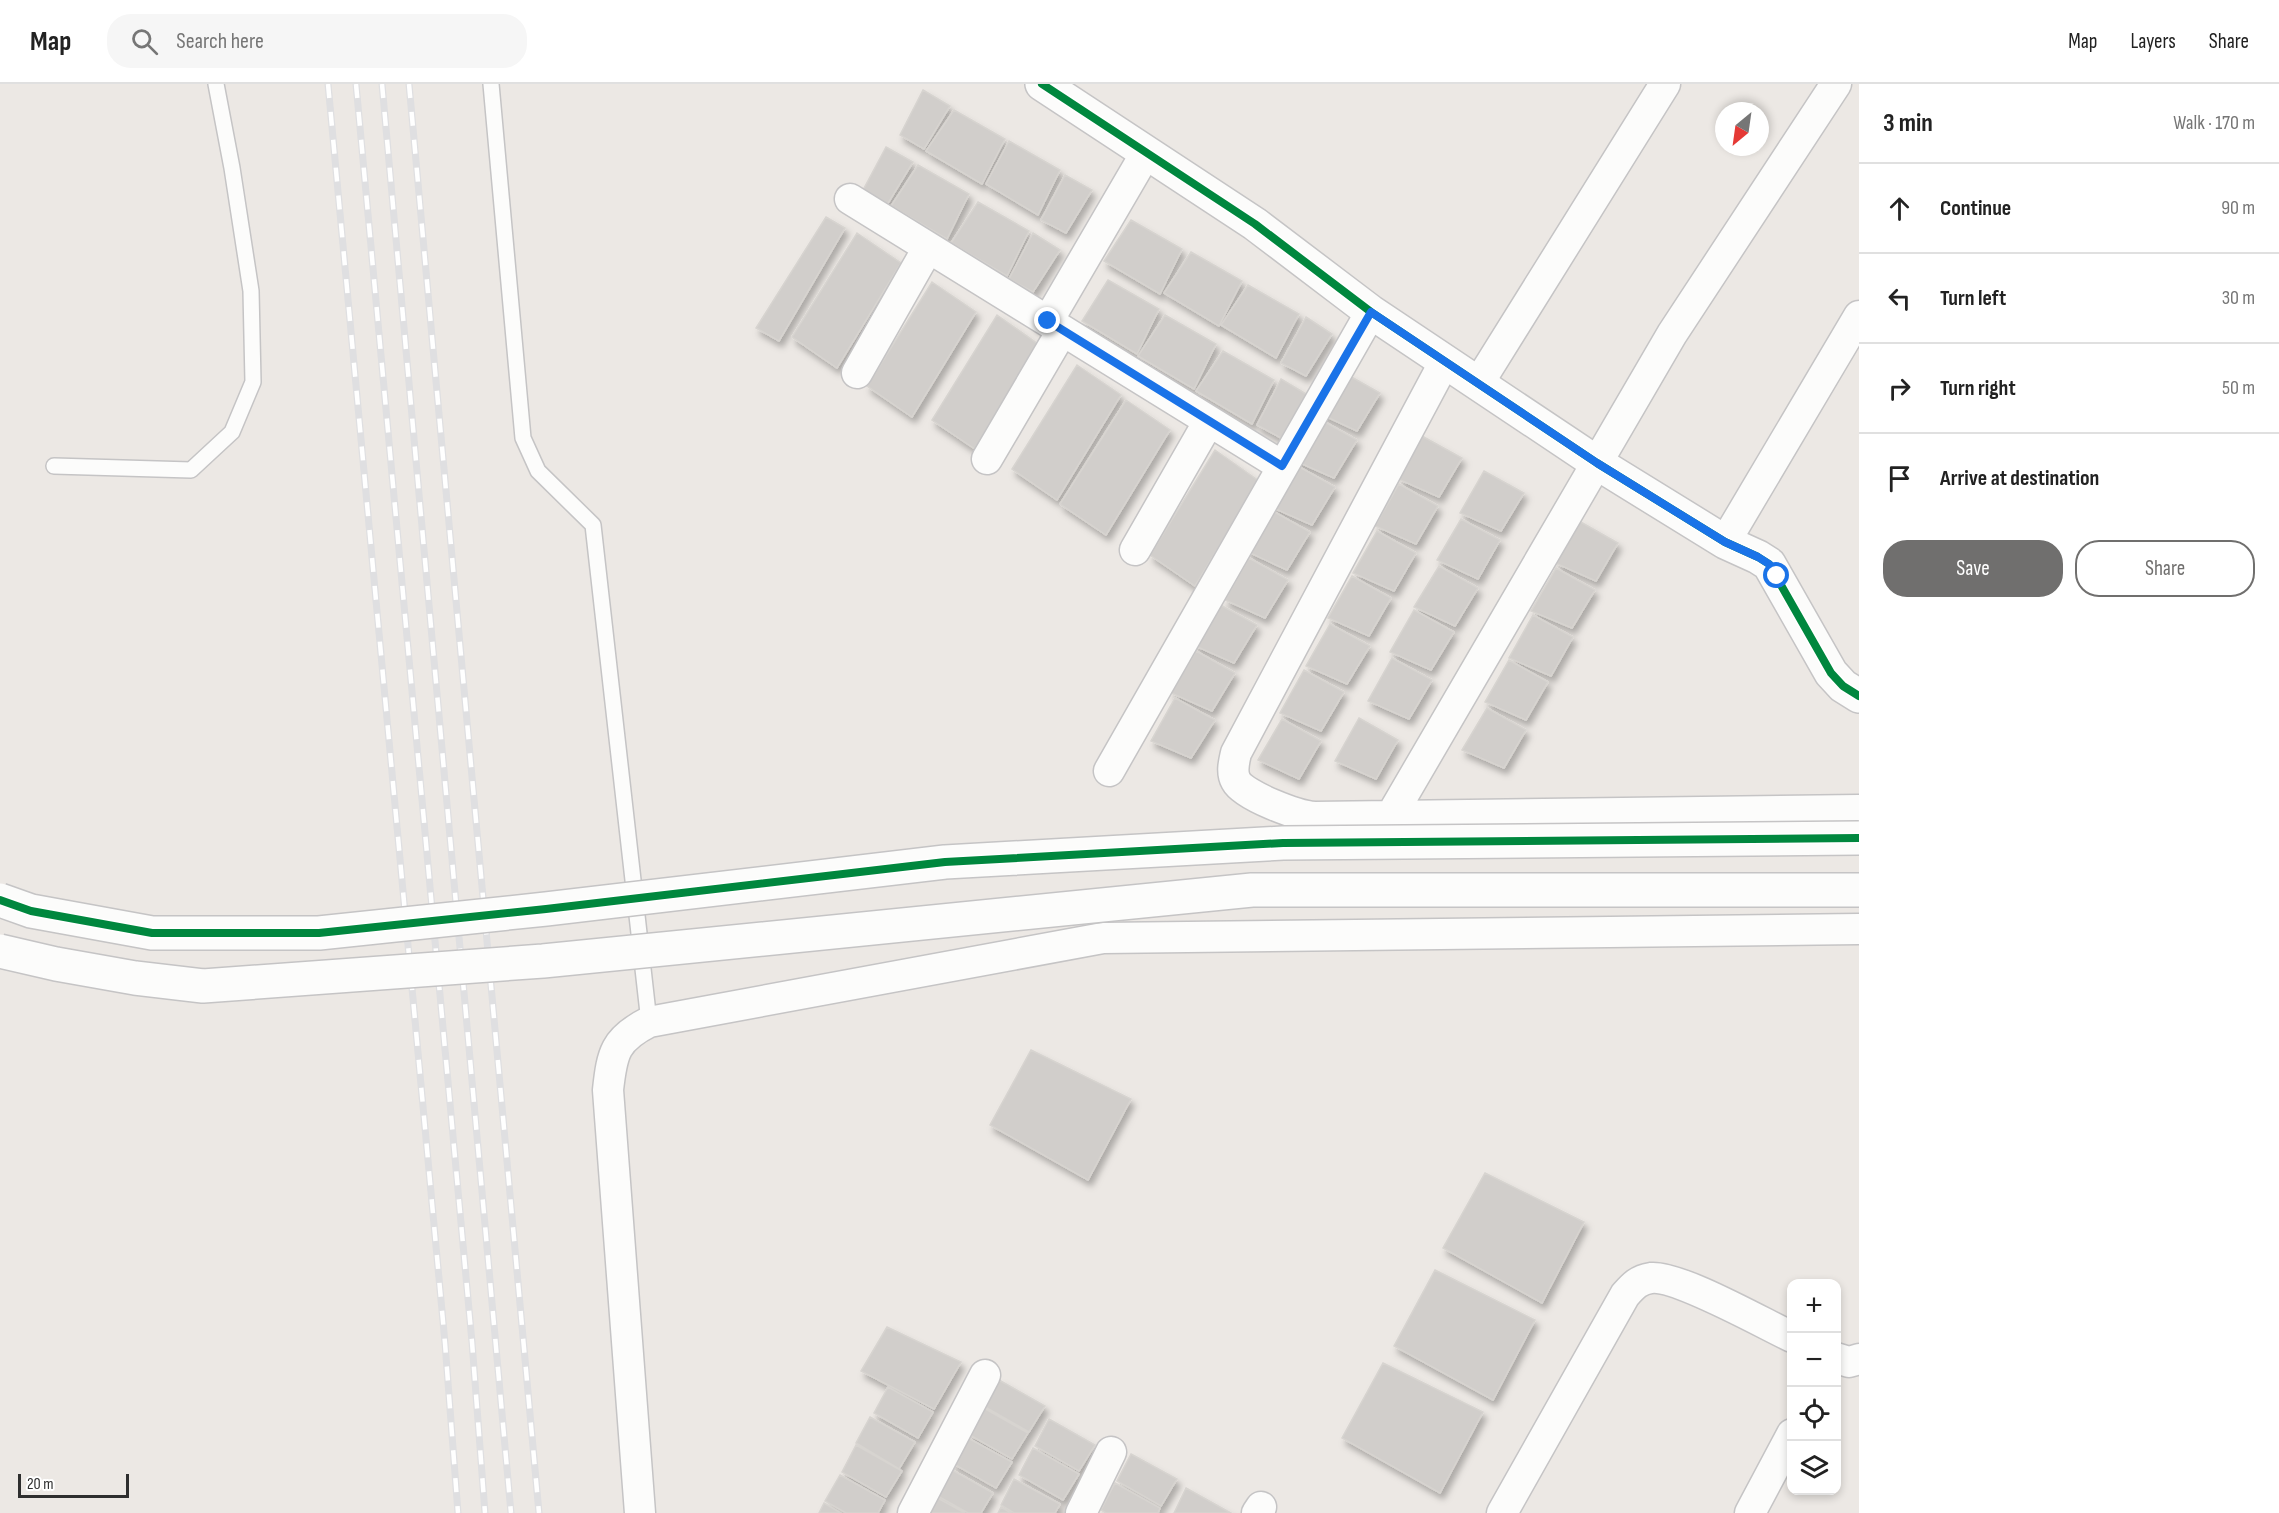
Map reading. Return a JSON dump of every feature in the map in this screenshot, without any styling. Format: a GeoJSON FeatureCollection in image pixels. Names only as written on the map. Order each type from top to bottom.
{"type":"FeatureCollection","features":[{"type":"Feature","properties":{"kind":"street"},"geometry":{"type":"LineString","coordinates":[[1042,84],[1255,224],[1371,312],[1597,463],[1725,542],[1769,564],[1831,673],[1842,686],[1859,696]]}},
{"type":"Feature","properties":{"kind":"street"},"geometry":{"type":"LineString","coordinates":[[1478,384],[1665,84]]}},
{"type":"Feature","properties":{"kind":"street"},"geometry":{"type":"LineString","coordinates":[[1391,816],[1672,334],[1836,84]]}},
{"type":"Feature","properties":{"kind":"street"},"geometry":{"type":"LineString","coordinates":[[987,459],[1146,153]]}},
{"type":"Feature","properties":{"kind":"street"},"geometry":{"type":"LineString","coordinates":[[850,200],[1282,466]]}},
{"type":"Feature","properties":{"kind":"street"},"geometry":{"type":"LineString","coordinates":[[857,373],[928,248]]}},
{"type":"Feature","properties":{"kind":"street"},"geometry":{"type":"LineString","coordinates":[[1109,771],[1371,312]]}},
{"type":"Feature","properties":{"kind":"street"},"geometry":{"type":"LineString","coordinates":[[1725,542],[1859,316]]}},
{"type":"Feature","properties":{"kind":"street"},"geometry":{"type":"LineString","coordinates":[[1445,361],[1236,753],[1233,769],[1236,781],[1245,791],[1304,816],[1859,810]]}},
{"type":"Feature","properties":{"kind":"street"},"geometry":{"type":"LineString","coordinates":[[1135,550],[1209,421]]}},
{"type":"Feature","properties":{"kind":"street"},"geometry":{"type":"LineString","coordinates":[[0,900],[31,911],[153,933],[319,933],[945,862],[1283,843],[1859,838]]}},
{"type":"Feature","properties":{"kind":"street"},"geometry":{"type":"LineString","coordinates":[[0,951],[135,978],[203,986],[543,961],[1252,890],[1859,890]]}},
{"type":"Feature","properties":{"kind":"street"},"geometry":{"type":"LineString","coordinates":[[640,1513],[608,1090],[610,1066],[617,1047],[630,1031],[649,1022],[1103,938],[1859,929]]}},
{"type":"Feature","properties":{"kind":"street"},"geometry":{"type":"LineString","coordinates":[[1502,1513],[1625,1295],[1637,1282],[1653,1278],[1683,1285],[1787,1335]]}},
{"type":"Feature","properties":{"kind":"street"},"geometry":{"type":"LineString","coordinates":[[1841,1360],[1849,1362],[1859,1359]]}},
{"type":"Feature","properties":{"kind":"street"},"geometry":{"type":"LineString","coordinates":[[913,1513],[985,1375]]}},
{"type":"Feature","properties":{"kind":"street"},"geometry":{"type":"LineString","coordinates":[[1750,1513],[1787,1441]]}},
{"type":"Feature","properties":{"kind":"street"},"geometry":{"type":"LineString","coordinates":[[1081,1513],[1112,1452]]}},
{"type":"Feature","properties":{"kind":"lane"},"geometry":{"type":"LineString","coordinates":[[54,466],[191,470],[232,432],[249,392],[253,382],[250,291],[232,168],[216,84]]}},
{"type":"Feature","properties":{"kind":"lane"},"geometry":{"type":"LineString","coordinates":[[491,84],[523,438],[538,471],[593,525],[649,1022]]}},
{"type":"Feature","properties":{"kind":"building"},"geometry":{"type":"Polygon","coordinates":[[[923,90],[950,106],[924,149],[900,135],[923,90]]]}},
{"type":"Feature","properties":{"kind":"building"},"geometry":{"type":"Polygon","coordinates":[[[954,110],[1005,139],[982,184],[926,151],[954,110]]]}},
{"type":"Feature","properties":{"kind":"building"},"geometry":{"type":"Polygon","coordinates":[[[1009,141],[1060,170],[1038,215],[986,184],[1009,141]]]}},
{"type":"Feature","properties":{"kind":"building"},"geometry":{"type":"Polygon","coordinates":[[[886,147],[913,162],[887,205],[862,192],[886,147]]]}},
{"type":"Feature","properties":{"kind":"building"},"geometry":{"type":"Polygon","coordinates":[[[918,165],[969,194],[947,239],[891,206],[918,165]]]}},
{"type":"Feature","properties":{"kind":"building"},"geometry":{"type":"Polygon","coordinates":[[[1065,175],[1092,190],[1066,233],[1041,220],[1065,175]]]}},
{"type":"Feature","properties":{"kind":"building"},"geometry":{"type":"Polygon","coordinates":[[[978,202],[1029,231],[1007,276],[951,243],[978,202]]]}},
{"type":"Feature","properties":{"kind":"building"},"geometry":{"type":"Polygon","coordinates":[[[826,217],[845,228],[779,341],[756,328],[826,217]]]}},
{"type":"Feature","properties":{"kind":"building"},"geometry":{"type":"Polygon","coordinates":[[[1131,220],[1182,249],[1160,294],[1104,261],[1131,220]]]}},
{"type":"Feature","properties":{"kind":"building"},"geometry":{"type":"Polygon","coordinates":[[[857,233],[901,263],[837,368],[792,337],[857,233]]]}},
{"type":"Feature","properties":{"kind":"building"},"geometry":{"type":"Polygon","coordinates":[[[1033,233],[1060,250],[1033,292],[1009,279],[1033,233]]]}},
{"type":"Feature","properties":{"kind":"building"},"geometry":{"type":"Polygon","coordinates":[[[1191,252],[1242,281],[1219,326],[1164,293],[1191,252]]]}},
{"type":"Feature","properties":{"kind":"building"},"geometry":{"type":"Polygon","coordinates":[[[1108,280],[1159,309],[1137,354],[1082,321],[1108,280]]]}},
{"type":"Feature","properties":{"kind":"building"},"geometry":{"type":"Polygon","coordinates":[[[932,282],[976,312],[912,417],[867,386],[932,282]]]}},
{"type":"Feature","properties":{"kind":"building"},"geometry":{"type":"Polygon","coordinates":[[[1248,285],[1299,314],[1276,358],[1221,325],[1248,285]]]}},
{"type":"Feature","properties":{"kind":"building"},"geometry":{"type":"Polygon","coordinates":[[[997,315],[1041,346],[978,451],[932,420],[997,315]]]}},
{"type":"Feature","properties":{"kind":"building"},"geometry":{"type":"Polygon","coordinates":[[[1165,315],[1216,344],[1194,389],[1138,356],[1165,315]]]}},
{"type":"Feature","properties":{"kind":"building"},"geometry":{"type":"Polygon","coordinates":[[[1306,317],[1332,334],[1306,376],[1281,363],[1306,317]]]}},
{"type":"Feature","properties":{"kind":"building"},"geometry":{"type":"Polygon","coordinates":[[[1223,351],[1274,380],[1252,424],[1196,391],[1223,351]]]}},
{"type":"Feature","properties":{"kind":"building"},"geometry":{"type":"Polygon","coordinates":[[[1077,365],[1121,395],[1057,500],[1012,469],[1077,365]]]}},
{"type":"Feature","properties":{"kind":"building"},"geometry":{"type":"Polygon","coordinates":[[[1341,371],[1380,393],[1357,431],[1316,412],[1341,371]]]}},
{"type":"Feature","properties":{"kind":"building"},"geometry":{"type":"Polygon","coordinates":[[[1281,379],[1308,395],[1281,438],[1257,425],[1281,379]]]}},
{"type":"Feature","properties":{"kind":"building"},"geometry":{"type":"Polygon","coordinates":[[[1126,400],[1170,430],[1106,535],[1060,504],[1126,400]]]}},
{"type":"Feature","properties":{"kind":"building"},"geometry":{"type":"Polygon","coordinates":[[[1318,418],[1357,440],[1334,478],[1293,460],[1318,418]]]}},
{"type":"Feature","properties":{"kind":"building"},"geometry":{"type":"Polygon","coordinates":[[[1422,436],[1462,458],[1439,497],[1398,479],[1422,436]]]}},
{"type":"Feature","properties":{"kind":"building"},"geometry":{"type":"Polygon","coordinates":[[[1215,450],[1259,481],[1195,586],[1150,555],[1215,450]]]}},
{"type":"Feature","properties":{"kind":"building"},"geometry":{"type":"Polygon","coordinates":[[[1296,465],[1335,487],[1312,525],[1271,507],[1296,465]]]}},
{"type":"Feature","properties":{"kind":"building"},"geometry":{"type":"Polygon","coordinates":[[[1484,471],[1524,493],[1501,531],[1460,513],[1484,471]]]}},
{"type":"Feature","properties":{"kind":"building"},"geometry":{"type":"Polygon","coordinates":[[[1399,484],[1438,506],[1416,544],[1375,526],[1399,484]]]}},
{"type":"Feature","properties":{"kind":"building"},"geometry":{"type":"Polygon","coordinates":[[[1271,510],[1310,532],[1287,570],[1246,551],[1271,510]]]}},
{"type":"Feature","properties":{"kind":"building"},"geometry":{"type":"Polygon","coordinates":[[[1461,519],[1500,540],[1478,579],[1437,560],[1461,519]]]}},
{"type":"Feature","properties":{"kind":"building"},"geometry":{"type":"Polygon","coordinates":[[[1579,521],[1618,543],[1596,581],[1555,563],[1579,521]]]}},
{"type":"Feature","properties":{"kind":"building"},"geometry":{"type":"Polygon","coordinates":[[[1377,531],[1416,553],[1394,591],[1353,573],[1377,531]]]}},
{"type":"Feature","properties":{"kind":"building"},"geometry":{"type":"Polygon","coordinates":[[[1249,558],[1288,580],[1265,618],[1225,600],[1249,558]]]}},
{"type":"Feature","properties":{"kind":"building"},"geometry":{"type":"Polygon","coordinates":[[[1439,566],[1478,588],[1455,626],[1414,607],[1439,566]]]}},
{"type":"Feature","properties":{"kind":"building"},"geometry":{"type":"Polygon","coordinates":[[[1556,568],[1595,590],[1572,628],[1531,611],[1556,568]]]}},
{"type":"Feature","properties":{"kind":"building"},"geometry":{"type":"Polygon","coordinates":[[[1352,576],[1391,598],[1369,636],[1328,618],[1352,576]]]}},
{"type":"Feature","properties":{"kind":"building"},"geometry":{"type":"Polygon","coordinates":[[[1217,603],[1257,625],[1234,663],[1193,645],[1217,603]]]}},
{"type":"Feature","properties":{"kind":"building"},"geometry":{"type":"Polygon","coordinates":[[[1414,610],[1454,632],[1431,670],[1390,652],[1414,610]]]}},
{"type":"Feature","properties":{"kind":"building"},"geometry":{"type":"Polygon","coordinates":[[[1533,615],[1573,637],[1551,676],[1509,658],[1533,615]]]}},
{"type":"Feature","properties":{"kind":"building"},"geometry":{"type":"Polygon","coordinates":[[[1330,624],[1370,646],[1347,684],[1306,666],[1330,624]]]}},
{"type":"Feature","properties":{"kind":"building"},"geometry":{"type":"Polygon","coordinates":[[[1196,651],[1235,673],[1212,711],[1171,693],[1196,651]]]}},
{"type":"Feature","properties":{"kind":"building"},"geometry":{"type":"Polygon","coordinates":[[[1392,658],[1432,680],[1409,719],[1368,701],[1392,658]]]}},
{"type":"Feature","properties":{"kind":"building"},"geometry":{"type":"Polygon","coordinates":[[[1509,660],[1548,682],[1526,720],[1485,702],[1509,660]]]}},
{"type":"Feature","properties":{"kind":"building"},"geometry":{"type":"Polygon","coordinates":[[[1304,670],[1344,692],[1321,731],[1280,713],[1304,670]]]}},
{"type":"Feature","properties":{"kind":"building"},"geometry":{"type":"Polygon","coordinates":[[[1175,698],[1215,720],[1191,758],[1151,741],[1175,698]]]}},
{"type":"Feature","properties":{"kind":"building"},"geometry":{"type":"Polygon","coordinates":[[[1487,708],[1526,730],[1504,768],[1462,750],[1487,708]]]}},
{"type":"Feature","properties":{"kind":"building"},"geometry":{"type":"Polygon","coordinates":[[[1359,718],[1398,740],[1376,779],[1335,761],[1359,718]]]}},
{"type":"Feature","properties":{"kind":"building"},"geometry":{"type":"Polygon","coordinates":[[[1282,719],[1321,741],[1299,779],[1258,760],[1282,719]]]}},
{"type":"Feature","properties":{"kind":"building"},"geometry":{"type":"Polygon","coordinates":[[[1031,1050],[1131,1099],[1088,1180],[990,1125],[1031,1050]]]}},
{"type":"Feature","properties":{"kind":"building"},"geometry":{"type":"Polygon","coordinates":[[[1485,1173],[1584,1222],[1542,1303],[1443,1248],[1485,1173]]]}},
{"type":"Feature","properties":{"kind":"building"},"geometry":{"type":"Polygon","coordinates":[[[1435,1270],[1535,1320],[1493,1400],[1394,1346],[1435,1270]]]}},
{"type":"Feature","properties":{"kind":"building"},"geometry":{"type":"Polygon","coordinates":[[[887,1327],[961,1362],[934,1409],[861,1371],[887,1327]]]}},
{"type":"Feature","properties":{"kind":"building"},"geometry":{"type":"Polygon","coordinates":[[[1383,1363],[1483,1412],[1440,1493],[1342,1438],[1383,1363]]]}},
{"type":"Feature","properties":{"kind":"building"},"geometry":{"type":"Polygon","coordinates":[[[999,1380],[1045,1406],[1029,1432],[985,1407],[999,1380]]]}},
{"type":"Feature","properties":{"kind":"building"},"geometry":{"type":"Polygon","coordinates":[[[888,1387],[933,1412],[918,1438],[874,1413],[888,1387]]]}},
{"type":"Feature","properties":{"kind":"building"},"geometry":{"type":"Polygon","coordinates":[[[982,1407],[1028,1433],[1012,1459],[968,1434],[982,1407]]]}},
{"type":"Feature","properties":{"kind":"building"},"geometry":{"type":"Polygon","coordinates":[[[870,1417],[915,1442],[899,1469],[856,1443],[870,1417]]]}},
{"type":"Feature","properties":{"kind":"building"},"geometry":{"type":"Polygon","coordinates":[[[1049,1419],[1095,1445],[1079,1471],[1035,1446],[1049,1419]]]}},
{"type":"Feature","properties":{"kind":"building"},"geometry":{"type":"Polygon","coordinates":[[[966,1437],[1012,1462],[996,1488],[952,1463],[966,1437]]]}},
{"type":"Feature","properties":{"kind":"building"},"geometry":{"type":"Polygon","coordinates":[[[856,1445],[902,1471],[886,1497],[842,1472],[856,1445]]]}},
{"type":"Feature","properties":{"kind":"building"},"geometry":{"type":"Polygon","coordinates":[[[1033,1448],[1079,1474],[1063,1500],[1019,1475],[1033,1448]]]}},
{"type":"Feature","properties":{"kind":"building"},"geometry":{"type":"Polygon","coordinates":[[[1131,1454],[1177,1479],[1161,1506],[1117,1481],[1131,1454]]]}},
{"type":"Feature","properties":{"kind":"building"},"geometry":{"type":"Polygon","coordinates":[[[947,1467],[993,1493],[981,1513],[968,1513],[934,1494],[947,1467]]]}},
{"type":"Feature","properties":{"kind":"building"},"geometry":{"type":"Polygon","coordinates":[[[840,1475],[885,1500],[878,1513],[846,1513],[825,1501],[840,1475]]]}},
{"type":"Feature","properties":{"kind":"building"},"geometry":{"type":"Polygon","coordinates":[[[1014,1479],[1060,1504],[1055,1513],[1014,1513],[1001,1505],[1014,1479]]]}},
{"type":"Feature","properties":{"kind":"building"},"geometry":{"type":"Polygon","coordinates":[[[1115,1483],[1160,1508],[1158,1513],[1106,1513],[1101,1510],[1115,1483]]]}},
{"type":"Feature","properties":{"kind":"building"},"geometry":{"type":"Polygon","coordinates":[[[1186,1488],[1231,1513],[1174,1513],[1186,1488]]]}},
{"type":"Feature","properties":{"kind":"building"},"geometry":{"type":"Polygon","coordinates":[[[934,1496],[965,1513],[925,1513],[934,1496]]]}},
{"type":"Feature","properties":{"kind":"building"},"geometry":{"type":"Polygon","coordinates":[[[824,1503],[841,1513],[819,1513],[824,1503]]]}},
{"type":"Feature","properties":{"kind":"building"},"geometry":{"type":"Polygon","coordinates":[[[1001,1507],[1011,1513],[998,1513],[1001,1507]]]}},
{"type":"Feature","properties":{"kind":"railway"},"geometry":{"type":"LineString","coordinates":[[328,84],[445,1343],[458,1513]]}},
{"type":"Feature","properties":{"kind":"railway"},"geometry":{"type":"LineString","coordinates":[[356,84],[472,1342],[485,1513]]}},
{"type":"Feature","properties":{"kind":"railway"},"geometry":{"type":"LineString","coordinates":[[382,84],[511,1513]]}},
{"type":"Feature","properties":{"kind":"railway"},"geometry":{"type":"LineString","coordinates":[[409,84],[539,1513]]}},
{"type":"Feature","properties":{"kind":"cycle path"},"geometry":{"type":"LineString","coordinates":[[1042,84],[1255,224],[1371,312],[1597,463],[1725,542],[1769,564],[1831,673],[1843,686],[1859,696]]}},
{"type":"Feature","properties":{"kind":"cycle path"},"geometry":{"type":"LineString","coordinates":[[0,900],[31,911],[152,933],[319,933],[945,862],[1283,843],[1859,838]]}},
{"type":"Feature","properties":{"kind":"route"},"geometry":{"type":"LineString","coordinates":[[1048,321],[1282,466],[1371,312],[1597,463],[1725,542],[1769,564],[1777,576]]}}]}
